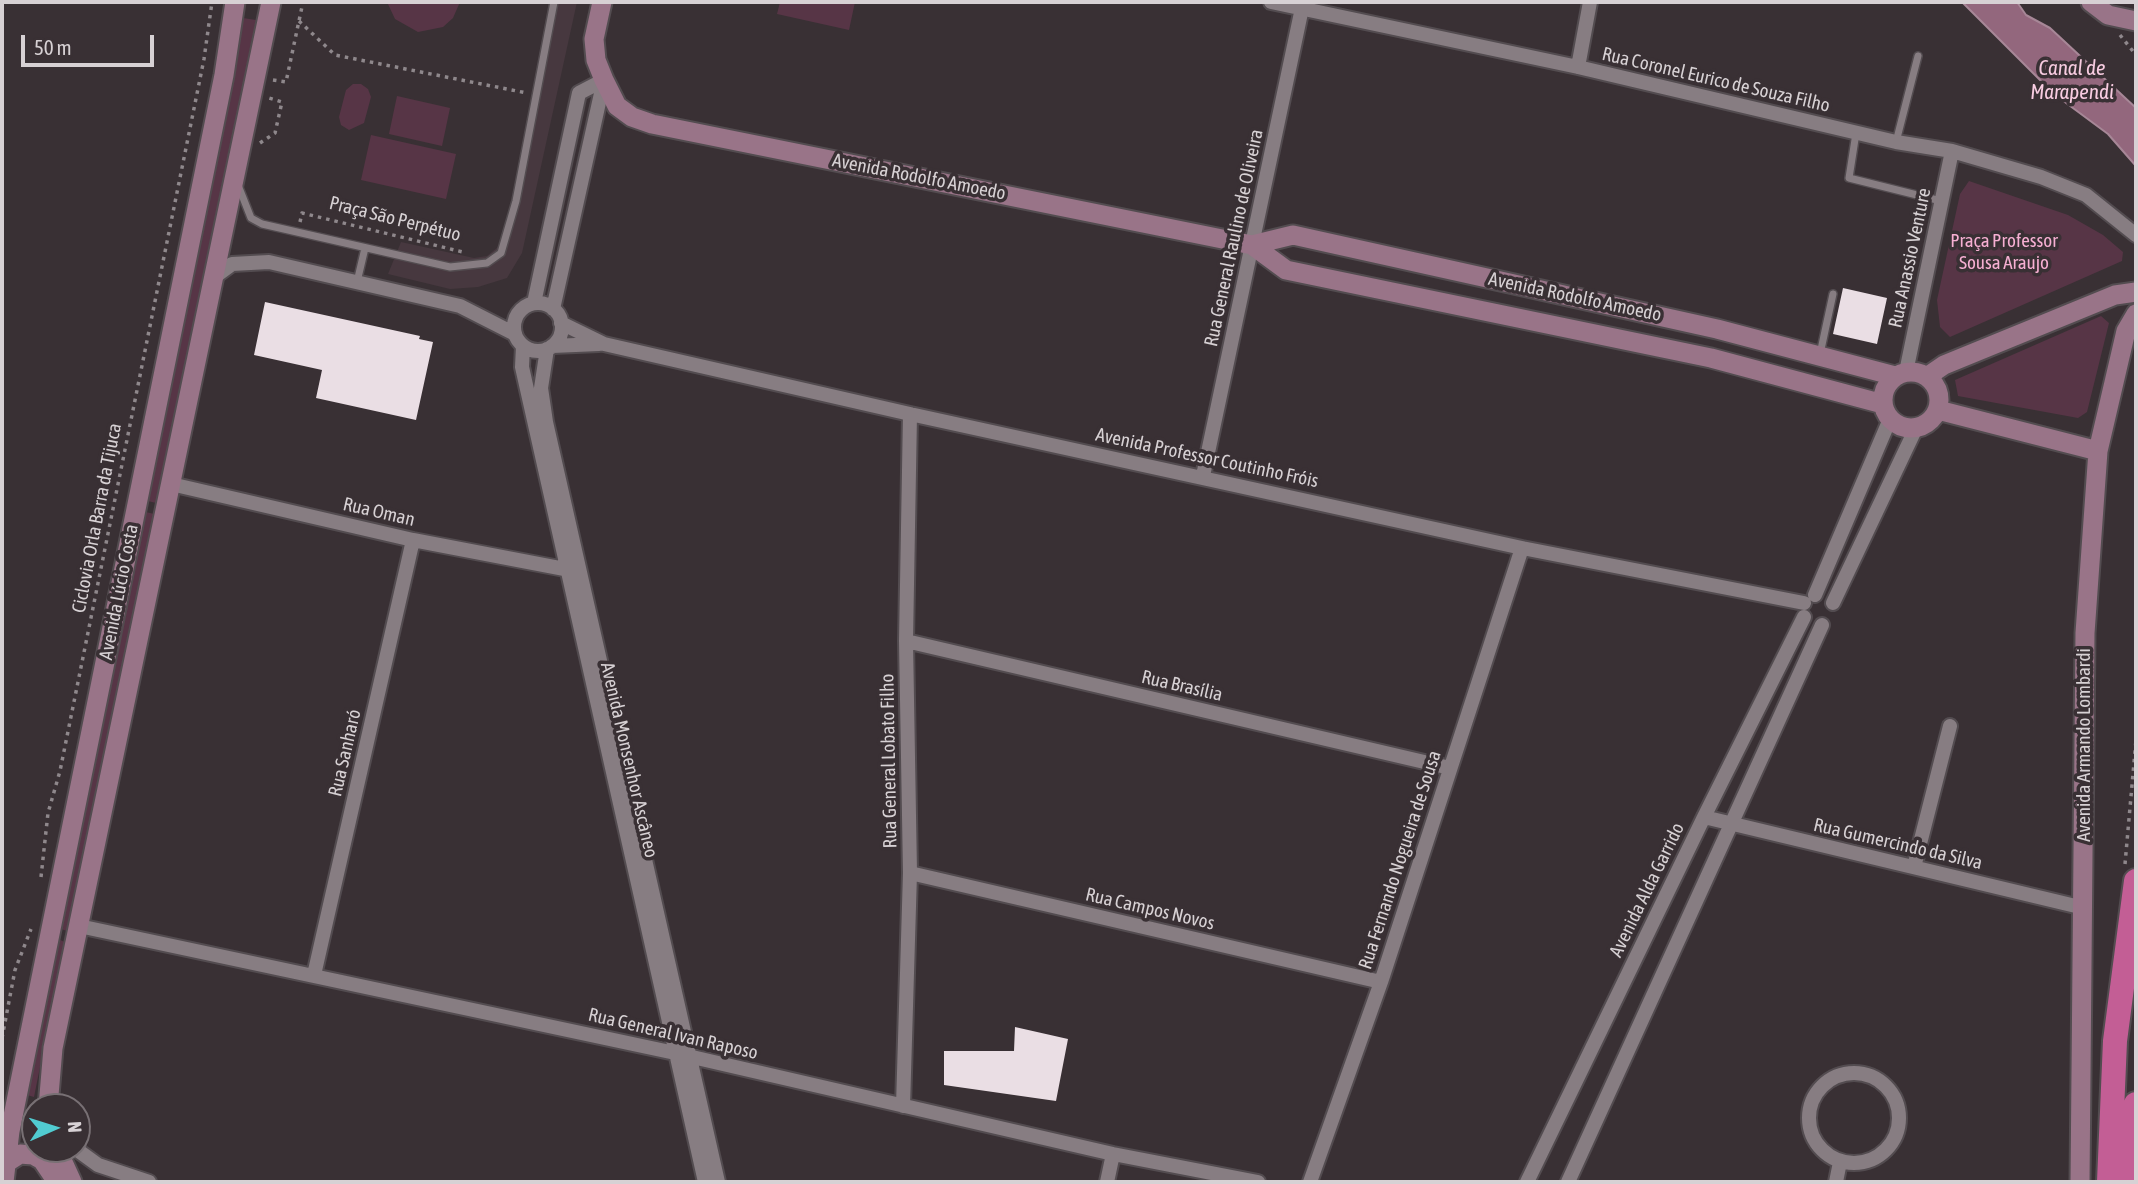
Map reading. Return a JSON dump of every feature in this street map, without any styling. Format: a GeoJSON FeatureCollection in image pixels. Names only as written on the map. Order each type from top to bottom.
{"type":"FeatureCollection","features":[{"type":"Feature","properties":{"kind":"highway"},"geometry":{"type":"LineString","coordinates":[[2109,1182],[2116,1041],[2130,875]]}},
{"type":"Feature","properties":{"kind":"highway"},"geometry":{"type":"LineString","coordinates":[[2132,1182],[2136,1104]]}},
{"type":"Feature","properties":{"kind":"main road","name":"Avenida Lúcio Costa"},"geometry":{"type":"LineString","coordinates":[[5,1173],[224,75],[234,2]]}},
{"type":"Feature","properties":{"kind":"main road","name":"Avenida Lúcio Costa"},"geometry":{"type":"LineString","coordinates":[[48,1093],[49,1071],[271,2]]}},
{"type":"Feature","properties":{"kind":"main road","name":"Avenida Rodolfo Amoedo"},"geometry":{"type":"LineString","coordinates":[[602,2],[594,39],[596,60],[604,80],[617,106],[632,117],[652,124],[1252,245],[1286,270],[1711,358],[1887,412]]}},
{"type":"Feature","properties":{"kind":"main road"},"geometry":{"type":"LineString","coordinates":[[2091,2],[2108,15],[2136,22]]}},
{"type":"Feature","properties":{"kind":"main road","name":"Avenida Rodolfo Amoedo"},"geometry":{"type":"LineString","coordinates":[[1252,245],[1293,235],[1717,329],[1901,374]]}},
{"type":"Feature","properties":{"kind":"main road"},"geometry":{"type":"LineString","coordinates":[[1928,376],[1939,391],[1938,410],[1933,418],[1916,428],[1897,425],[1887,412],[1888,384],[1901,374],[1928,376],[1944,365],[2115,295],[2136,292]]}},
{"type":"Feature","properties":{"kind":"main road","name":"Avenida Armando Lombardi"},"geometry":{"type":"LineString","coordinates":[[2080,1182],[2085,633],[2098,451],[2126,331],[2136,314]]}},
{"type":"Feature","properties":{"kind":"main road"},"geometry":{"type":"LineString","coordinates":[[1711,358],[1717,329]]}},
{"type":"Feature","properties":{"kind":"main road"},"geometry":{"type":"LineString","coordinates":[[1938,410],[2098,451]]}},
{"type":"Feature","properties":{"kind":"main road"},"geometry":{"type":"LineString","coordinates":[[5,1173],[20,1154],[33,1155],[42,1160],[57,1182]]}},
{"type":"Feature","properties":{"kind":"main road"},"geometry":{"type":"LineString","coordinates":[[63,1163],[72,1182]]}},
{"type":"Feature","properties":{"kind":"street","name":"Rua Coronel Eurico de Souza Filho"},"geometry":{"type":"LineString","coordinates":[[1270,2],[1578,67],[1896,142],[1952,151],[2040,177],[2086,195],[2136,235]]}},
{"type":"Feature","properties":{"kind":"street"},"geometry":{"type":"LineString","coordinates":[[1578,67],[1590,2]]}},
{"type":"Feature","properties":{"kind":"street","name":"Rua General Raulino de Oliveira"},"geometry":{"type":"LineString","coordinates":[[1203,476],[1302,8]]}},
{"type":"Feature","properties":{"kind":"street"},"geometry":{"type":"LineString","coordinates":[[534,303],[579,93],[604,80]]}},
{"type":"Feature","properties":{"kind":"street"},"geometry":{"type":"LineString","coordinates":[[213,278],[232,264],[269,262],[460,306],[535,351],[550,347],[560,336],[561,323],[554,309],[604,80]]}},
{"type":"Feature","properties":{"kind":"street","name":"Rua Anassio Venture"},"geometry":{"type":"LineString","coordinates":[[1901,374],[1952,151]]}},
{"type":"Feature","properties":{"kind":"street"},"geometry":{"type":"LineString","coordinates":[[519,340],[514,326],[520,311],[534,303],[554,309]]}},
{"type":"Feature","properties":{"kind":"street","name":"Avenida Professor Coutinho Fróis"},"geometry":{"type":"LineString","coordinates":[[561,323],[604,344],[910,414],[1203,476],[1522,548],[1808,605]]}},
{"type":"Feature","properties":{"kind":"street","name":"Avenida Monsenhor Ascâneo"},"geometry":{"type":"LineString","coordinates":[[519,340],[522,367],[573,570],[718,1182]]}},
{"type":"Feature","properties":{"kind":"street","name":"Avenida Professor Coutinho Fróis"},"geometry":{"type":"LineString","coordinates":[[550,347],[604,344]]}},
{"type":"Feature","properties":{"kind":"street","name":"Avenida Monsenhor Ascâneo"},"geometry":{"type":"LineString","coordinates":[[550,347],[541,388],[542,403],[573,570],[675,1053],[705,1182]]}},
{"type":"Feature","properties":{"kind":"street","name":"Avenida Alda Garrido"},"geometry":{"type":"LineString","coordinates":[[1527,1182],[1808,605],[1887,412]]}},
{"type":"Feature","properties":{"kind":"street","name":"Rua General Lobato Filho"},"geometry":{"type":"LineString","coordinates":[[903,1106],[910,873],[906,640],[910,414]]}},
{"type":"Feature","properties":{"kind":"street"},"geometry":{"type":"LineString","coordinates":[[1568,1182],[1822,625],[1832,617],[1833,603],[1916,428]]}},
{"type":"Feature","properties":{"kind":"street","name":"Rua Oman"},"geometry":{"type":"LineString","coordinates":[[171,484],[413,540],[573,570]]}},
{"type":"Feature","properties":{"kind":"street","name":"Rua Sanharó"},"geometry":{"type":"LineString","coordinates":[[314,975],[413,540]]}},
{"type":"Feature","properties":{"kind":"street","name":"Rua Fernando Nogueira de Sousa"},"geometry":{"type":"LineString","coordinates":[[1310,1182],[1381,982],[1522,548]]}},
{"type":"Feature","properties":{"kind":"street"},"geometry":{"type":"LineString","coordinates":[[1822,625],[1815,626],[1808,605],[1828,598],[1833,603]]}},
{"type":"Feature","properties":{"kind":"street","name":"Rua Brasília"},"geometry":{"type":"LineString","coordinates":[[906,640],[1450,768]]}},
{"type":"Feature","properties":{"kind":"street"},"geometry":{"type":"LineString","coordinates":[[1914,867],[1950,726]]}},
{"type":"Feature","properties":{"kind":"street","name":"Rua Gumercindo da Silva"},"geometry":{"type":"LineString","coordinates":[[1704,817],[2084,908]]}},
{"type":"Feature","properties":{"kind":"street","name":"Rua Campos Novos"},"geometry":{"type":"LineString","coordinates":[[910,873],[1381,982]]}},
{"type":"Feature","properties":{"kind":"street","name":"Rua General Ivan Raposo"},"geometry":{"type":"LineString","coordinates":[[79,926],[675,1053],[1113,1154],[1258,1182]]}},
{"type":"Feature","properties":{"kind":"street"},"geometry":{"type":"LineString","coordinates":[[1859,1072],[1875,1077],[1888,1088],[1896,1102],[1899,1119],[1896,1136],[1887,1150],[1865,1162],[1840,1162],[1825,1154],[1814,1142],[1808,1125],[1809,1109],[1815,1093],[1827,1081],[1842,1074],[1859,1072]]}},
{"type":"Feature","properties":{"kind":"street"},"geometry":{"type":"LineString","coordinates":[[1107,1182],[1113,1154]]}},
{"type":"Feature","properties":{"kind":"street"},"geometry":{"type":"LineString","coordinates":[[91,1160],[98,1165],[149,1182]]}},
{"type":"Feature","properties":{"kind":"street"},"geometry":{"type":"LineString","coordinates":[[1836,1182],[1840,1162]]}},
{"type":"Feature","properties":{"kind":"lane","name":"Praça São Perpétuo"},"geometry":{"type":"LineString","coordinates":[[235,174],[244,206],[251,218],[262,224],[450,267],[487,263],[501,253],[516,201],[554,2]]}},
{"type":"Feature","properties":{"kind":"lane"},"geometry":{"type":"LineString","coordinates":[[1896,142],[1918,56]]}},
{"type":"Feature","properties":{"kind":"lane"},"geometry":{"type":"LineString","coordinates":[[1856,133],[1849,178],[1941,201]]}},
{"type":"Feature","properties":{"kind":"lane"},"geometry":{"type":"LineString","coordinates":[[357,282],[365,247]]}},
{"type":"Feature","properties":{"kind":"lane"},"geometry":{"type":"LineString","coordinates":[[1819,356],[1833,294]]}},
{"type":"Feature","properties":{"kind":"path","name":"Ciclovia Orla Barra da Tijuca"},"geometry":{"type":"LineString","coordinates":[[40,887],[48,813],[60,771],[190,127],[212,2]]}},
{"type":"Feature","properties":{"kind":"path"},"geometry":{"type":"LineString","coordinates":[[258,155],[260,142],[275,133],[282,102],[269,100],[274,79],[286,82],[303,2]]}},
{"type":"Feature","properties":{"kind":"path"},"geometry":{"type":"LineString","coordinates":[[299,21],[335,55],[495,84],[528,93]]}},
{"type":"Feature","properties":{"kind":"path"},"geometry":{"type":"LineString","coordinates":[[526,107],[530,80]]}},
{"type":"Feature","properties":{"kind":"path","name":"Praça São Perpétuo"},"geometry":{"type":"LineString","coordinates":[[299,225],[302,213],[473,255]]}},
{"type":"Feature","properties":{"kind":"path"},"geometry":{"type":"LineString","coordinates":[[2130,875],[2136,740]]}},
{"type":"Feature","properties":{"kind":"path"},"geometry":{"type":"LineString","coordinates":[[2,1038],[15,970],[32,926]]}},
{"type":"Feature","properties":{"kind":"shaded area"},"geometry":{"type":"Polygon","coordinates":[[[549,2],[577,2],[522,253],[507,278],[478,287],[450,289],[388,274],[401,242],[474,258],[487,256],[498,247],[507,226],[549,2]]]}},
{"type":"Feature","properties":{"kind":"green space"},"geometry":{"type":"Polygon","coordinates":[[[387,2],[460,2],[453,18],[443,27],[418,32],[395,19],[387,2]]]}},
{"type":"Feature","properties":{"kind":"green space"},"geometry":{"type":"Polygon","coordinates":[[[780,2],[855,2],[849,30],[777,14],[780,2]]]}},
{"type":"Feature","properties":{"kind":"green space"},"geometry":{"type":"Polygon","coordinates":[[[243,18],[256,20],[156,503],[148,501],[243,18]]]}},
{"type":"Feature","properties":{"kind":"green space"},"geometry":{"type":"Polygon","coordinates":[[[353,84],[361,84],[368,89],[371,97],[364,123],[349,130],[341,125],[339,117],[346,90],[353,84]]]}},
{"type":"Feature","properties":{"kind":"green space"},"geometry":{"type":"Polygon","coordinates":[[[397,96],[450,108],[442,146],[389,134],[397,96]]]}},
{"type":"Feature","properties":{"kind":"green space"},"geometry":{"type":"Polygon","coordinates":[[[371,135],[456,154],[446,199],[361,180],[371,135]]]}},
{"type":"Feature","properties":{"kind":"green space","name":"Praça Professor Sousa Araujo"},"geometry":{"type":"Polygon","coordinates":[[[1969,181],[2068,215],[2103,235],[2123,252],[2122,261],[1950,337],[1940,327],[1937,300],[1960,194],[1969,181]]]}},
{"type":"Feature","properties":{"kind":"green space"},"geometry":{"type":"Polygon","coordinates":[[[2101,316],[2109,323],[2087,412],[2078,418],[1958,396],[1955,380],[2101,316]]]}},
{"type":"Feature","properties":{"kind":"green space"},"geometry":{"type":"Polygon","coordinates":[[[146,512],[154,514],[67,931],[61,929],[146,512]]]}},
{"type":"Feature","properties":{"kind":"green space"},"geometry":{"type":"Polygon","coordinates":[[[60,940],[65,942],[35,1093],[27,1093],[60,940]]]}},
{"type":"Feature","properties":{"kind":"water","name":"Canal de Marapendi"},"geometry":{"type":"Polygon","coordinates":[[[1962,2],[2017,2],[2026,15],[2050,28],[2136,108],[2136,166],[2108,134],[2054,94],[1962,2]]]}},
{"type":"Feature","properties":{"kind":"building"},"geometry":{"type":"Polygon","coordinates":[[[1843,288],[1887,298],[1877,344],[1833,334],[1843,288]]]}},
{"type":"Feature","properties":{"kind":"building"},"geometry":{"type":"Polygon","coordinates":[[[265,302],[420,336],[419,339],[433,342],[416,420],[316,398],[322,370],[254,355],[265,302]]]}},
{"type":"Feature","properties":{"kind":"building"},"geometry":{"type":"Polygon","coordinates":[[[1015,1027],[1068,1039],[1056,1101],[944,1085],[944,1051],[1014,1051],[1015,1027]]]}}]}
